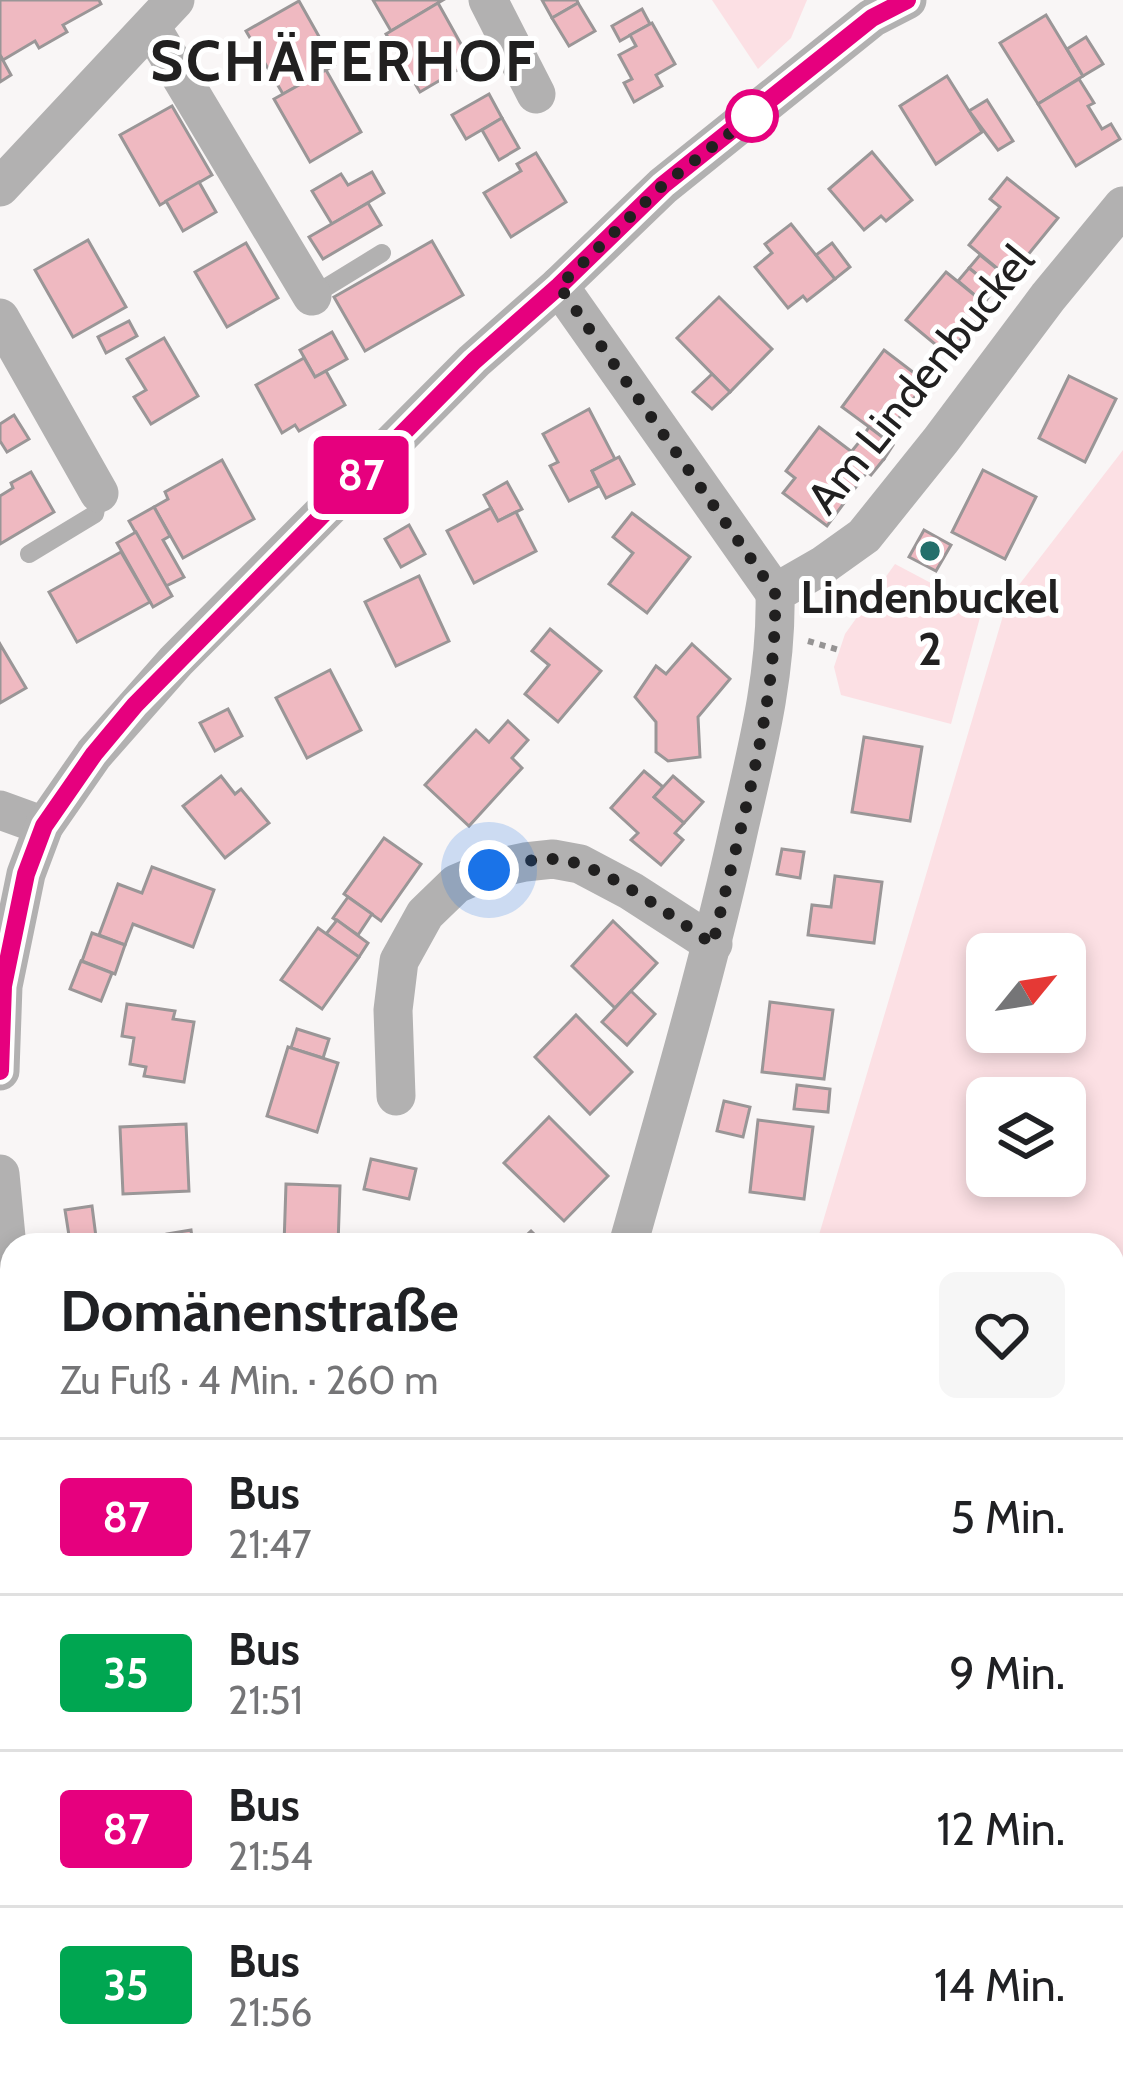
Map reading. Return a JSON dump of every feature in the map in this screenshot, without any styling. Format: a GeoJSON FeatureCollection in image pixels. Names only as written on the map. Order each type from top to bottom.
{"type":"FeatureCollection","features":[{"type":"Feature","properties":{"kind":"street"},"geometry":{"type":"LineString","coordinates":[[488,0],[536,94]]}},
{"type":"Feature","properties":{"kind":"street"},"geometry":{"type":"LineString","coordinates":[[0,1071],[1,986],[26,874],[44,826],[94,754],[163,675],[474,361],[663,185],[879,6]]}},
{"type":"Feature","properties":{"kind":"street"},"geometry":{"type":"LineString","coordinates":[[0,187],[163,13],[312,296]]}},
{"type":"Feature","properties":{"kind":"street","name":"Am Lindenbuckel"},"geometry":{"type":"LineString","coordinates":[[775,593],[863,536],[1123,206]]}},
{"type":"Feature","properties":{"kind":"street"},"geometry":{"type":"LineString","coordinates":[[559,286],[775,593],[776,632],[764,718],[713,944],[631,1233]]}},
{"type":"Feature","properties":{"kind":"street"},"geometry":{"type":"LineString","coordinates":[[0,318],[98,493]]}},
{"type":"Feature","properties":{"kind":"street"},"geometry":{"type":"LineString","coordinates":[[0,810],[44,826]]}},
{"type":"Feature","properties":{"kind":"street"},"geometry":{"type":"LineString","coordinates":[[396,1096],[393,1010],[399,961],[425,914],[456,884],[525,862],[553,859],[580,864],[713,944]]}},
{"type":"Feature","properties":{"kind":"street"},"geometry":{"type":"LineString","coordinates":[[0,1174],[6,1233]]}},
{"type":"Feature","properties":{"kind":"lane"},"geometry":{"type":"LineString","coordinates":[[312,296],[382,253]]}},
{"type":"Feature","properties":{"kind":"lane"},"geometry":{"type":"LineString","coordinates":[[29,554],[95,514],[98,493]]}},
{"type":"Feature","properties":{"kind":"shaded area"},"geometry":{"type":"Polygon","coordinates":[[[712,0],[807,0],[791,38],[758,69],[712,0]]]}},
{"type":"Feature","properties":{"kind":"shaded area"},"geometry":{"type":"Polygon","coordinates":[[[1123,450],[1123,1233],[820,1233],[1008,599],[1123,450]]]}},
{"type":"Feature","properties":{"kind":"shaded area"},"geometry":{"type":"Polygon","coordinates":[[[895,564],[982,610],[951,724],[841,695],[834,667],[845,634],[895,564]]]}},
{"type":"Feature","properties":{"kind":"building"},"geometry":{"type":"Polygon","coordinates":[[[0,0],[99,0],[101,4],[63,25],[67,32],[39,48],[35,41],[3,60],[0,0]]]}},
{"type":"Feature","properties":{"kind":"building"},"geometry":{"type":"Polygon","coordinates":[[[373,0],[443,0],[391,31],[373,0]]]}},
{"type":"Feature","properties":{"kind":"building"},"geometry":{"type":"Polygon","coordinates":[[[542,0],[577,0],[578,3],[552,18],[542,0]]]}},
{"type":"Feature","properties":{"kind":"building"},"geometry":{"type":"Polygon","coordinates":[[[299,1],[335,65],[283,94],[246,31],[299,1]]]}},
{"type":"Feature","properties":{"kind":"building"},"geometry":{"type":"Polygon","coordinates":[[[438,3],[471,62],[420,92],[386,34],[438,3]]]}},
{"type":"Feature","properties":{"kind":"building"},"geometry":{"type":"Polygon","coordinates":[[[578,3],[595,31],[569,46],[552,18],[578,3]]]}},
{"type":"Feature","properties":{"kind":"building"},"geometry":{"type":"Polygon","coordinates":[[[642,9],[650,24],[620,41],[612,26],[642,9]]]}},
{"type":"Feature","properties":{"kind":"building"},"geometry":{"type":"Polygon","coordinates":[[[1046,15],[1083,76],[1038,104],[1000,43],[1046,15]]]}},
{"type":"Feature","properties":{"kind":"building"},"geometry":{"type":"Polygon","coordinates":[[[652,23],[675,64],[656,75],[662,86],[634,102],[624,83],[632,79],[619,55],[636,46],[630,35],[652,23]]]}},
{"type":"Feature","properties":{"kind":"building"},"geometry":{"type":"Polygon","coordinates":[[[1086,37],[1103,64],[1083,76],[1067,49],[1086,37]]]}},
{"type":"Feature","properties":{"kind":"building"},"geometry":{"type":"Polygon","coordinates":[[[0,55],[11,75],[0,82],[0,55]]]}},
{"type":"Feature","properties":{"kind":"building"},"geometry":{"type":"Polygon","coordinates":[[[326,70],[361,132],[310,162],[274,99],[326,70]]]}},
{"type":"Feature","properties":{"kind":"building"},"geometry":{"type":"Polygon","coordinates":[[[947,76],[982,132],[936,164],[900,106],[947,76]]]}},
{"type":"Feature","properties":{"kind":"building"},"geometry":{"type":"Polygon","coordinates":[[[1079,79],[1102,129],[1111,124],[1120,139],[1076,166],[1038,104],[1079,79]]]}},
{"type":"Feature","properties":{"kind":"building"},"geometry":{"type":"Polygon","coordinates":[[[489,94],[502,118],[466,139],[452,115],[489,94]]]}},
{"type":"Feature","properties":{"kind":"building"},"geometry":{"type":"Polygon","coordinates":[[[987,100],[1013,141],[998,150],[969,111],[987,100]]]}},
{"type":"Feature","properties":{"kind":"building"},"geometry":{"type":"Polygon","coordinates":[[[172,106],[212,175],[160,205],[120,135],[172,106]]]}},
{"type":"Feature","properties":{"kind":"building"},"geometry":{"type":"Polygon","coordinates":[[[502,118],[519,148],[499,160],[482,130],[502,118]]]}},
{"type":"Feature","properties":{"kind":"building"},"geometry":{"type":"Polygon","coordinates":[[[872,152],[912,200],[886,221],[881,216],[864,230],[829,189],[872,152]]]}},
{"type":"Feature","properties":{"kind":"building"},"geometry":{"type":"Polygon","coordinates":[[[536,153],[566,202],[511,237],[484,193],[521,171],[517,164],[536,153]]]}},
{"type":"Feature","properties":{"kind":"building"},"geometry":{"type":"Polygon","coordinates":[[[372,172],[384,193],[332,224],[312,191],[341,174],[348,185],[372,172]]]}},
{"type":"Feature","properties":{"kind":"building"},"geometry":{"type":"Polygon","coordinates":[[[1007,178],[1058,218],[1009,278],[969,245],[1000,207],[990,199],[1007,178]]]}},
{"type":"Feature","properties":{"kind":"building"},"geometry":{"type":"Polygon","coordinates":[[[199,182],[216,212],[183,231],[166,201],[199,182]]]}},
{"type":"Feature","properties":{"kind":"building"},"geometry":{"type":"Polygon","coordinates":[[[368,203],[381,225],[323,259],[309,237],[368,203]]]}},
{"type":"Feature","properties":{"kind":"building"},"geometry":{"type":"Polygon","coordinates":[[[791,224],[835,279],[807,301],[803,296],[788,308],[755,267],[772,253],[765,244],[791,224]]]}},
{"type":"Feature","properties":{"kind":"building"},"geometry":{"type":"Polygon","coordinates":[[[88,240],[126,307],[73,337],[35,270],[88,240]]]}},
{"type":"Feature","properties":{"kind":"building"},"geometry":{"type":"Polygon","coordinates":[[[432,241],[463,295],[365,351],[334,297],[432,241]]]}},
{"type":"Feature","properties":{"kind":"building"},"geometry":{"type":"Polygon","coordinates":[[[246,243],[278,298],[227,327],[195,272],[246,243]]]}},
{"type":"Feature","properties":{"kind":"building"},"geometry":{"type":"Polygon","coordinates":[[[832,243],[850,267],[835,279],[816,255],[832,243]]]}},
{"type":"Feature","properties":{"kind":"building"},"geometry":{"type":"Polygon","coordinates":[[[980,255],[1006,276],[995,289],[969,268],[980,255]]]}},
{"type":"Feature","properties":{"kind":"building"},"geometry":{"type":"Polygon","coordinates":[[[969,268],[995,289],[984,303],[958,281],[969,268]]]}},
{"type":"Feature","properties":{"kind":"building"},"geometry":{"type":"Polygon","coordinates":[[[946,272],[988,306],[948,355],[906,320],[946,272]]]}},
{"type":"Feature","properties":{"kind":"building"},"geometry":{"type":"Polygon","coordinates":[[[719,297],[772,349],[730,392],[677,338],[719,297]]]}},
{"type":"Feature","properties":{"kind":"building"},"geometry":{"type":"Polygon","coordinates":[[[129,321],[137,336],[106,353],[98,337],[129,321]]]}},
{"type":"Feature","properties":{"kind":"building"},"geometry":{"type":"Polygon","coordinates":[[[332,332],[347,359],[315,377],[300,350],[332,332]]]}},
{"type":"Feature","properties":{"kind":"building"},"geometry":{"type":"Polygon","coordinates":[[[164,338],[198,396],[151,424],[134,397],[146,390],[127,359],[164,338]]]}},
{"type":"Feature","properties":{"kind":"building"},"geometry":{"type":"Polygon","coordinates":[[[884,350],[926,382],[884,438],[842,407],[884,350]]]}},
{"type":"Feature","properties":{"kind":"building"},"geometry":{"type":"Polygon","coordinates":[[[304,358],[315,377],[326,371],[345,405],[299,431],[295,425],[282,433],[256,385],[304,358]]]}},
{"type":"Feature","properties":{"kind":"building"},"geometry":{"type":"Polygon","coordinates":[[[712,374],[730,392],[712,409],[693,392],[712,374]]]}},
{"type":"Feature","properties":{"kind":"building"},"geometry":{"type":"Polygon","coordinates":[[[1069,376],[1116,399],[1085,462],[1039,438],[1069,376]]]}},
{"type":"Feature","properties":{"kind":"building"},"geometry":{"type":"Polygon","coordinates":[[[589,409],[615,459],[592,471],[599,486],[569,501],[550,466],[558,462],[543,434],[589,409]]]}},
{"type":"Feature","properties":{"kind":"building"},"geometry":{"type":"Polygon","coordinates":[[[14,415],[29,439],[7,452],[0,441],[0,424],[14,415]]]}},
{"type":"Feature","properties":{"kind":"building"},"geometry":{"type":"Polygon","coordinates":[[[819,427],[852,452],[847,457],[867,472],[827,526],[783,493],[795,478],[786,471],[819,427]]]}},
{"type":"Feature","properties":{"kind":"building"},"geometry":{"type":"Polygon","coordinates":[[[869,427],[893,445],[884,459],[860,441],[869,427]]]}},
{"type":"Feature","properties":{"kind":"building"},"geometry":{"type":"Polygon","coordinates":[[[860,441],[884,459],[871,475],[847,457],[860,441]]]}},
{"type":"Feature","properties":{"kind":"building"},"geometry":{"type":"Polygon","coordinates":[[[619,457],[634,484],[606,498],[592,471],[619,457]]]}},
{"type":"Feature","properties":{"kind":"building"},"geometry":{"type":"Polygon","coordinates":[[[222,460],[254,519],[183,558],[154,507],[168,499],[165,492],[222,460]]]}},
{"type":"Feature","properties":{"kind":"building"},"geometry":{"type":"Polygon","coordinates":[[[983,470],[1036,497],[1005,559],[952,532],[983,470]]]}},
{"type":"Feature","properties":{"kind":"building"},"geometry":{"type":"Polygon","coordinates":[[[31,472],[54,512],[0,544],[0,496],[31,472]]]}},
{"type":"Feature","properties":{"kind":"building"},"geometry":{"type":"Polygon","coordinates":[[[507,482],[522,509],[498,521],[484,495],[507,482]]]}},
{"type":"Feature","properties":{"kind":"building"},"geometry":{"type":"Polygon","coordinates":[[[154,507],[170,536],[163,540],[184,577],[166,586],[129,521],[154,507]]]}},
{"type":"Feature","properties":{"kind":"building"},"geometry":{"type":"Polygon","coordinates":[[[491,508],[498,521],[516,512],[536,551],[474,583],[447,531],[491,508]]]}},
{"type":"Feature","properties":{"kind":"building"},"geometry":{"type":"Polygon","coordinates":[[[632,513],[690,557],[647,613],[609,584],[633,553],[613,537],[632,513]]]}},
{"type":"Feature","properties":{"kind":"building"},"geometry":{"type":"Polygon","coordinates":[[[409,525],[425,554],[401,567],[385,539],[409,525]]]}},
{"type":"Feature","properties":{"kind":"building","name":"Lindenbuckel 2"},"geometry":{"type":"Polygon","coordinates":[[[924,530],[951,545],[936,571],[909,557],[924,530]]]}},
{"type":"Feature","properties":{"kind":"building"},"geometry":{"type":"Polygon","coordinates":[[[136,532],[172,596],[153,607],[117,543],[136,532]]]}},
{"type":"Feature","properties":{"kind":"building"},"geometry":{"type":"Polygon","coordinates":[[[121,552],[150,602],[77,642],[49,592],[121,552]]]}},
{"type":"Feature","properties":{"kind":"building"},"geometry":{"type":"Polygon","coordinates":[[[419,576],[449,641],[396,666],[365,602],[419,576]]]}},
{"type":"Feature","properties":{"kind":"building"},"geometry":{"type":"Polygon","coordinates":[[[550,629],[601,671],[558,722],[525,694],[549,665],[532,651],[550,629]]]}},
{"type":"Feature","properties":{"kind":"building"},"geometry":{"type":"Polygon","coordinates":[[[0,644],[26,688],[0,703],[0,644]]]}},
{"type":"Feature","properties":{"kind":"building"},"geometry":{"type":"Polygon","coordinates":[[[692,644],[730,679],[698,717],[700,757],[668,761],[656,752],[656,722],[635,697],[656,666],[666,674],[692,644]]]}},
{"type":"Feature","properties":{"kind":"building"},"geometry":{"type":"Polygon","coordinates":[[[330,670],[361,730],[307,758],[276,698],[330,670]]]}},
{"type":"Feature","properties":{"kind":"building"},"geometry":{"type":"Polygon","coordinates":[[[228,709],[242,736],[215,751],[200,723],[228,709]]]}},
{"type":"Feature","properties":{"kind":"building"},"geometry":{"type":"Polygon","coordinates":[[[508,721],[528,740],[512,758],[522,768],[469,826],[425,785],[476,730],[489,742],[508,721]]]}},
{"type":"Feature","properties":{"kind":"building"},"geometry":{"type":"Polygon","coordinates":[[[864,737],[922,747],[910,821],[852,812],[864,737]]]}},
{"type":"Feature","properties":{"kind":"building"},"geometry":{"type":"Polygon","coordinates":[[[644,771],[663,787],[654,797],[684,823],[675,833],[683,840],[661,865],[631,840],[638,833],[611,808],[644,771]]]}},
{"type":"Feature","properties":{"kind":"building"},"geometry":{"type":"Polygon","coordinates":[[[221,776],[235,794],[241,789],[269,823],[225,858],[183,806],[221,776]]]}},
{"type":"Feature","properties":{"kind":"building"},"geometry":{"type":"Polygon","coordinates":[[[673,776],[703,802],[684,823],[654,797],[673,776]]]}},
{"type":"Feature","properties":{"kind":"building"},"geometry":{"type":"Polygon","coordinates":[[[384,838],[421,864],[381,921],[344,894],[384,838]]]}},
{"type":"Feature","properties":{"kind":"building"},"geometry":{"type":"Polygon","coordinates":[[[782,849],[804,852],[800,878],[777,874],[782,849]]]}},
{"type":"Feature","properties":{"kind":"building"},"geometry":{"type":"Polygon","coordinates":[[[152,867],[214,890],[193,947],[133,924],[125,945],[99,935],[118,884],[142,893],[152,867]]]}},
{"type":"Feature","properties":{"kind":"building"},"geometry":{"type":"Polygon","coordinates":[[[835,876],[882,882],[874,943],[808,935],[812,905],[831,907],[835,876]]]}},
{"type":"Feature","properties":{"kind":"building"},"geometry":{"type":"Polygon","coordinates":[[[348,897],[372,914],[358,935],[333,918],[348,897]]]}},
{"type":"Feature","properties":{"kind":"building"},"geometry":{"type":"Polygon","coordinates":[[[337,920],[368,943],[359,957],[326,934],[337,920]]]}},
{"type":"Feature","properties":{"kind":"building"},"geometry":{"type":"Polygon","coordinates":[[[613,921],[657,963],[615,1008],[572,966],[613,921]]]}},
{"type":"Feature","properties":{"kind":"building"},"geometry":{"type":"Polygon","coordinates":[[[318,928],[359,957],[322,1009],[281,980],[318,928]]]}},
{"type":"Feature","properties":{"kind":"building"},"geometry":{"type":"Polygon","coordinates":[[[92,933],[125,945],[115,974],[82,961],[92,933]]]}},
{"type":"Feature","properties":{"kind":"building"},"geometry":{"type":"Polygon","coordinates":[[[81,961],[112,973],[101,1001],[70,989],[81,961]]]}},
{"type":"Feature","properties":{"kind":"building"},"geometry":{"type":"Polygon","coordinates":[[[631,991],[655,1014],[627,1045],[602,1022],[631,991]]]}},
{"type":"Feature","properties":{"kind":"building"},"geometry":{"type":"Polygon","coordinates":[[[770,1002],[833,1010],[824,1079],[762,1072],[770,1002]]]}},
{"type":"Feature","properties":{"kind":"building"},"geometry":{"type":"Polygon","coordinates":[[[127,1004],[175,1011],[173,1019],[194,1022],[184,1082],[144,1076],[146,1067],[130,1064],[134,1038],[122,1036],[127,1004]]]}},
{"type":"Feature","properties":{"kind":"building"},"geometry":{"type":"Polygon","coordinates":[[[576,1015],[632,1072],[590,1114],[535,1057],[576,1015]]]}},
{"type":"Feature","properties":{"kind":"building"},"geometry":{"type":"Polygon","coordinates":[[[297,1029],[329,1039],[323,1058],[291,1048],[297,1029]]]}},
{"type":"Feature","properties":{"kind":"building"},"geometry":{"type":"Polygon","coordinates":[[[288,1047],[338,1063],[317,1132],[267,1116],[288,1047]]]}},
{"type":"Feature","properties":{"kind":"building"},"geometry":{"type":"Polygon","coordinates":[[[797,1085],[830,1089],[828,1112],[794,1109],[797,1085]]]}},
{"type":"Feature","properties":{"kind":"building"},"geometry":{"type":"Polygon","coordinates":[[[724,1101],[750,1107],[743,1137],[717,1131],[724,1101]]]}},
{"type":"Feature","properties":{"kind":"building"},"geometry":{"type":"Polygon","coordinates":[[[549,1117],[608,1176],[564,1221],[504,1163],[549,1117]]]}},
{"type":"Feature","properties":{"kind":"building"},"geometry":{"type":"Polygon","coordinates":[[[758,1120],[813,1127],[804,1199],[750,1192],[758,1120]]]}},
{"type":"Feature","properties":{"kind":"building"},"geometry":{"type":"Polygon","coordinates":[[[186,1124],[189,1191],[123,1194],[120,1127],[186,1124]]]}},
{"type":"Feature","properties":{"kind":"building"},"geometry":{"type":"Polygon","coordinates":[[[371,1159],[416,1169],[409,1199],[364,1189],[371,1159]]]}},
{"type":"Feature","properties":{"kind":"building"},"geometry":{"type":"Polygon","coordinates":[[[286,1184],[340,1186],[338,1233],[284,1233],[286,1184]]]}},
{"type":"Feature","properties":{"kind":"building"},"geometry":{"type":"Polygon","coordinates":[[[92,1206],[95,1233],[69,1233],[65,1210],[92,1206]]]}},
{"type":"Feature","properties":{"kind":"bus line","name":"87"},"geometry":{"type":"LineString","coordinates":[[0,1071],[3,986],[26,874],[44,826],[135,705],[474,361],[663,185],[872,18],[907,0]]}},
{"type":"Feature","properties":{"kind":"place","name":"Lindenbuckel 2"},"geometry":{"type":"Point","coordinates":[930,551]}},
{"type":"Feature","properties":{"kind":"district","name":"SCHÄFERHOF"},"geometry":{"type":"Point","coordinates":[344,60]}},
{"type":"Feature","properties":{"kind":"route"},"geometry":{"type":"LineString","coordinates":[[489,870],[553,859],[580,864],[713,944],[764,718],[776,632],[775,593],[559,286],[663,185],[752,116]]}}]}
